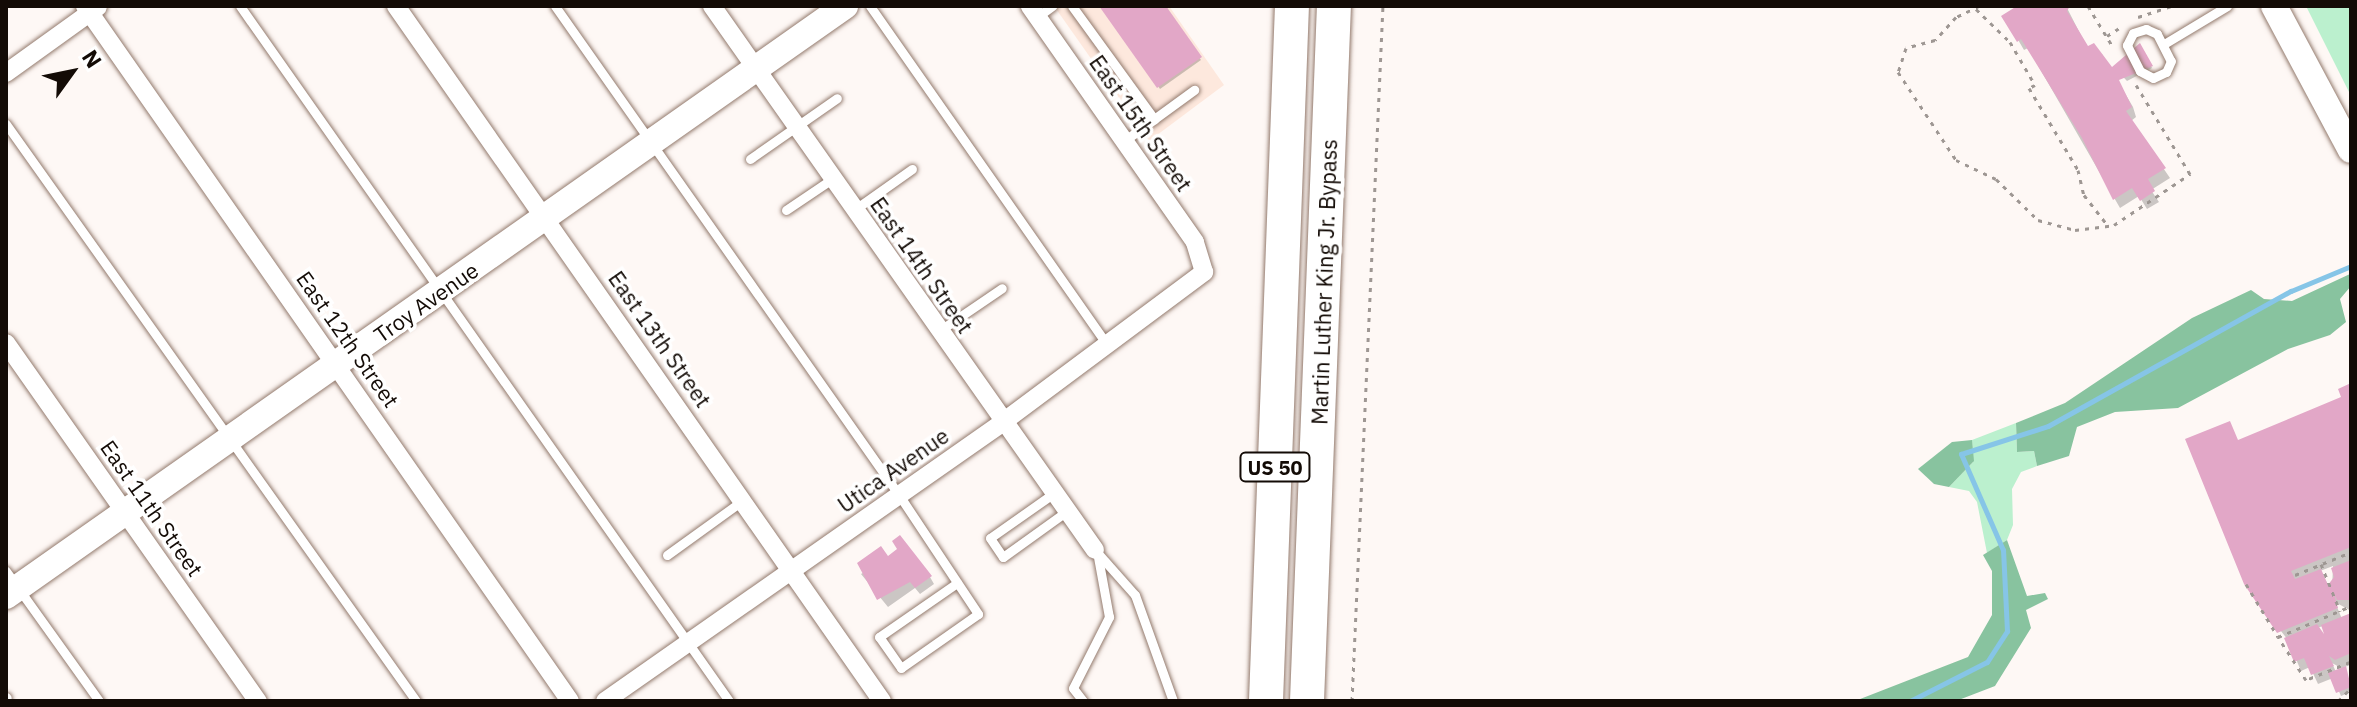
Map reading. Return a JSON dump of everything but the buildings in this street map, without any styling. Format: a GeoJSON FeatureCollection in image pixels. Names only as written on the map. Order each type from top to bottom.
{"type":"FeatureCollection","features":[{"type":"Feature","properties":{"kind":"highway","name":"Martin Luther King Jr. Bypass"},"geometry":{"type":"LineString","coordinates":[[1266,701],[1292,6]]}},
{"type":"Feature","properties":{"kind":"highway","name":"Martin Luther King Jr. Bypass"},"geometry":{"type":"LineString","coordinates":[[1307,701],[1334,6]]}},
{"type":"Feature","properties":{"kind":"street","name":"East 13th Street"},"geometry":{"type":"LineString","coordinates":[[396,6],[794,568],[882,701]]}},
{"type":"Feature","properties":{"kind":"street","name":"East 14th Street"},"geometry":{"type":"LineString","coordinates":[[712,6],[1095,550]]}},
{"type":"Feature","properties":{"kind":"street","name":"Troy Avenue"},"geometry":{"type":"LineString","coordinates":[[10,585],[125,513],[845,6]]}},
{"type":"Feature","properties":{"kind":"street"},"geometry":{"type":"LineString","coordinates":[[2274,6],[2351,150]]}},
{"type":"Feature","properties":{"kind":"street"},"geometry":{"type":"LineString","coordinates":[[6,73],[91,8]]}},
{"type":"Feature","properties":{"kind":"street","name":"East 12th Street"},"geometry":{"type":"LineString","coordinates":[[91,8],[570,701]]}},
{"type":"Feature","properties":{"kind":"street","name":"East 15th Street"},"geometry":{"type":"LineString","coordinates":[[1040,10],[1124,141],[1195,242],[1204,272]]}},
{"type":"Feature","properties":{"kind":"street","name":"Utica Avenue"},"geometry":{"type":"LineString","coordinates":[[605,701],[1003,422],[1204,272]]}},
{"type":"Feature","properties":{"kind":"street","name":"East 11th Street"},"geometry":{"type":"LineString","coordinates":[[6,343],[258,701]]}},
{"type":"Feature","properties":{"kind":"lane"},"geometry":{"type":"LineString","coordinates":[[240,6],[729,701]]}},
{"type":"Feature","properties":{"kind":"lane"},"geometry":{"type":"LineString","coordinates":[[555,6],[899,495],[978,614],[901,668],[879,637],[957,583]]}},
{"type":"Feature","properties":{"kind":"lane"},"geometry":{"type":"LineString","coordinates":[[870,6],[1107,344]]}},
{"type":"Feature","properties":{"kind":"lane"},"geometry":{"type":"LineString","coordinates":[[1072,6],[1154,119]]}},
{"type":"Feature","properties":{"kind":"lane"},"geometry":{"type":"LineString","coordinates":[[2164,44],[2227,6]]}},
{"type":"Feature","properties":{"kind":"lane"},"geometry":{"type":"LineString","coordinates":[[2146,29],[2164,44],[2170,66],[2159,76],[2146,76],[2131,56],[2130,38],[2146,29]]}},
{"type":"Feature","properties":{"kind":"lane"},"geometry":{"type":"LineString","coordinates":[[1124,141],[1194,90]]}},
{"type":"Feature","properties":{"kind":"lane"},"geometry":{"type":"LineString","coordinates":[[750,159],[837,98]]}},
{"type":"Feature","properties":{"kind":"lane"},"geometry":{"type":"LineString","coordinates":[[6,124],[416,701]]}},
{"type":"Feature","properties":{"kind":"lane"},"geometry":{"type":"LineString","coordinates":[[854,210],[912,169]]}},
{"type":"Feature","properties":{"kind":"lane"},"geometry":{"type":"LineString","coordinates":[[786,210],[832,179]]}},
{"type":"Feature","properties":{"kind":"lane"},"geometry":{"type":"LineString","coordinates":[[939,331],[1002,288]]}},
{"type":"Feature","properties":{"kind":"lane"},"geometry":{"type":"LineString","coordinates":[[1054,493],[990,538],[1003,557],[1067,511]]}},
{"type":"Feature","properties":{"kind":"lane"},"geometry":{"type":"LineString","coordinates":[[667,555],[745,499]]}},
{"type":"Feature","properties":{"kind":"lane"},"geometry":{"type":"LineString","coordinates":[[1083,701],[1073,688],[1109,617],[1095,550]]}},
{"type":"Feature","properties":{"kind":"lane"},"geometry":{"type":"LineString","coordinates":[[1095,550],[1135,595],[1173,701]]}},
{"type":"Feature","properties":{"kind":"lane"},"geometry":{"type":"LineString","coordinates":[[10,585],[99,701]]}},
{"type":"Feature","properties":{"kind":"path"},"geometry":{"type":"LineString","coordinates":[[1352,701],[1383,6]]}},
{"type":"Feature","properties":{"kind":"path"},"geometry":{"type":"LineString","coordinates":[[2088,6],[2114,49]]}},
{"type":"Feature","properties":{"kind":"path"},"geometry":{"type":"LineString","coordinates":[[2108,226],[2084,195],[2078,170],[2029,88],[2035,85],[2010,42],[1978,8],[1956,17],[1935,40],[1903,52],[1898,72],[1956,160],[1996,179],[2029,215],[2066,229],[2108,226],[2190,174],[2129,74]]}},
{"type":"Feature","properties":{"kind":"path"},"geometry":{"type":"LineString","coordinates":[[2295,575],[2351,552]]}},
{"type":"Feature","properties":{"kind":"path"},"geometry":{"type":"LineString","coordinates":[[2321,564],[2340,611]]}},
{"type":"Feature","properties":{"kind":"path"},"geometry":{"type":"LineString","coordinates":[[2246,584],[2306,680],[2350,663],[2351,655]]}},
{"type":"Feature","properties":{"kind":"path"},"geometry":{"type":"LineString","coordinates":[[2278,637],[2351,606]]}},
{"type":"Feature","properties":{"kind":"path"},"geometry":{"type":"LineString","coordinates":[[2338,701],[2351,688]]}},
{"type":"Feature","properties":{"kind":"shaded area"},"geometry":{"type":"Polygon","coordinates":[[[1054,6],[1169,6],[1224,85],[1149,141],[1054,6]]]}},
{"type":"Feature","properties":{"kind":"green space"},"geometry":{"type":"Polygon","coordinates":[[[2306,6],[2351,6],[2351,96],[2306,6]]]}},
{"type":"Feature","properties":{"kind":"green space"},"geometry":{"type":"Polygon","coordinates":[[[2350,274],[2351,286],[2340,299],[2346,322],[2330,335],[2288,349],[2178,408],[2115,412],[2077,427],[2069,456],[2037,466],[2034,451],[2017,452],[2016,423],[2065,403],[2192,318],[2251,290],[2264,299],[2292,301],[2350,274]]]}},
{"type":"Feature","properties":{"kind":"green space"},"geometry":{"type":"Polygon","coordinates":[[[2016,423],[2017,452],[2034,451],[2037,466],[2021,472],[2012,489],[2013,525],[2007,540],[1987,553],[1977,502],[1969,491],[1949,487],[1973,462],[1972,440],[2016,423]]]}},
{"type":"Feature","properties":{"kind":"green space"},"geometry":{"type":"Polygon","coordinates":[[[1972,440],[1974,461],[1949,487],[1934,484],[1918,469],[1952,442],[1972,440]]]}},
{"type":"Feature","properties":{"kind":"green space"},"geometry":{"type":"Polygon","coordinates":[[[2007,540],[2027,596],[2045,593],[2048,599],[2026,610],[2031,628],[1995,686],[1956,701],[1855,701],[1968,657],[1992,615],[1992,571],[1983,555],[2007,540]]]}},
{"type":"Feature","properties":{"kind":"waterway"},"geometry":{"type":"LineString","coordinates":[[1910,701],[1987,662],[2007,631],[2003,550],[1961,454],[2048,426],[2291,291],[2351,266]]}}]}
